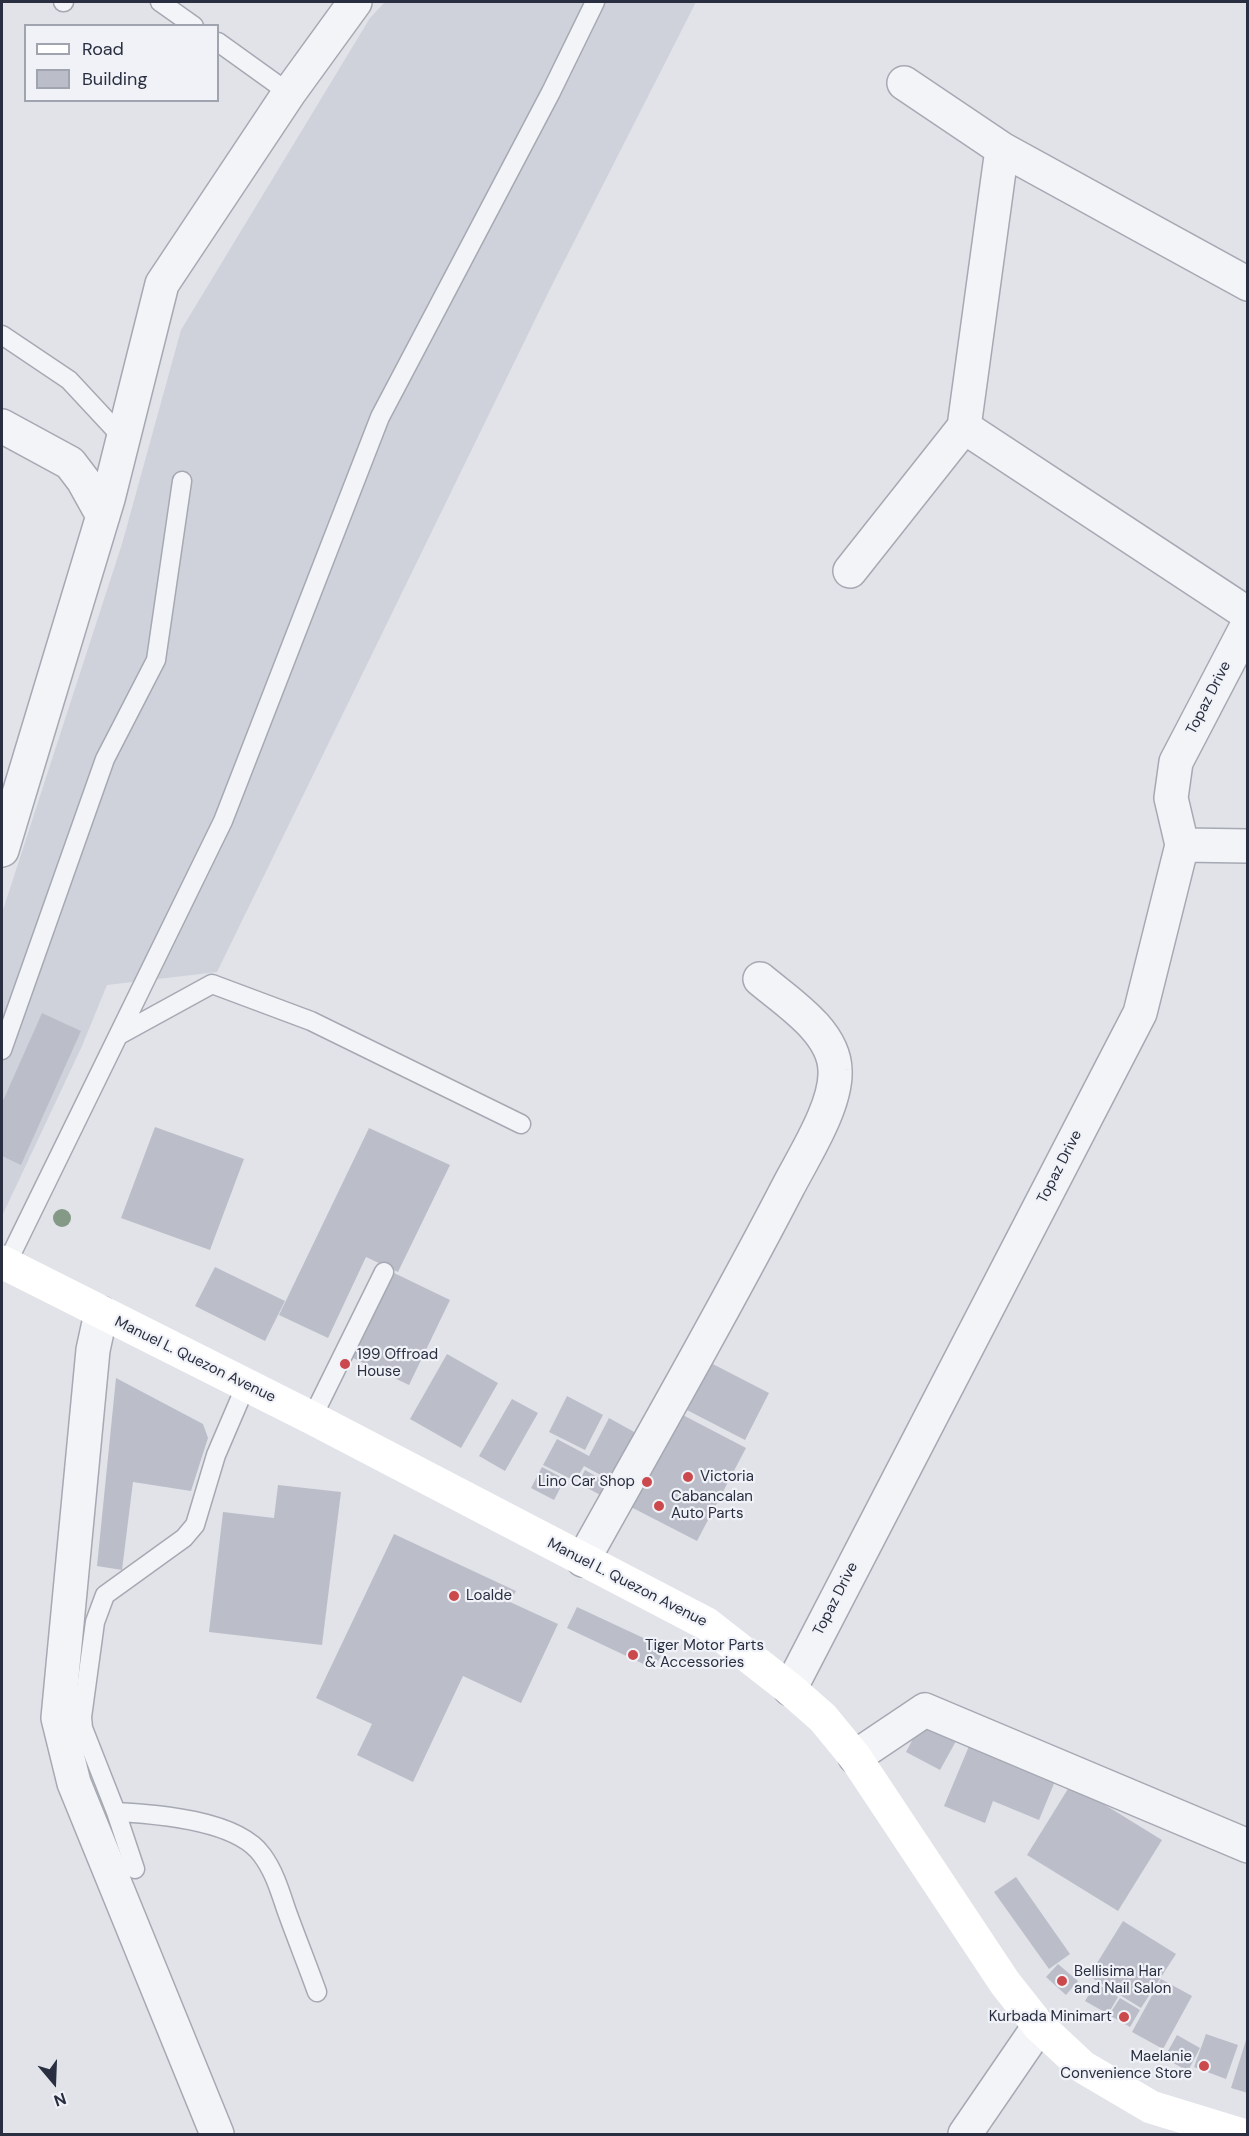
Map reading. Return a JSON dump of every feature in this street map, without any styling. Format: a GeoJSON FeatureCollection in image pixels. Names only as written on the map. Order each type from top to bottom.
{"type":"FeatureCollection","features":[{"type":"Feature","properties":{"kind":"main road","name":"Manuel L. Quezon Avenue"},"geometry":{"type":"LineString","coordinates":[[4,1264],[312,1418],[707,1624],[823,1718],[855,1757],[1005,1983],[1039,2026],[1083,2067],[1151,2107],[1239,2134]]}},
{"type":"Feature","properties":{"kind":"street"},"geometry":{"type":"LineString","coordinates":[[2,850],[103,516],[162,284],[289,93],[355,2]]}},
{"type":"Feature","properties":{"kind":"street"},"geometry":{"type":"LineString","coordinates":[[904,83],[1002,149],[1248,284]]}},
{"type":"Feature","properties":{"kind":"street"},"geometry":{"type":"LineString","coordinates":[[850,571],[964,427],[1002,149]]}},
{"type":"Feature","properties":{"kind":"street"},"geometry":{"type":"LineString","coordinates":[[2,426],[70,463],[83,480],[103,516]]}},
{"type":"Feature","properties":{"kind":"street"},"geometry":{"type":"LineString","coordinates":[[964,427],[1248,614]]}},
{"type":"Feature","properties":{"kind":"street","name":"Topaz Drive"},"geometry":{"type":"LineString","coordinates":[[790,1689],[1140,1013],[1182,845],[1171,798],[1176,762],[1248,624]]}},
{"type":"Feature","properties":{"kind":"street"},"geometry":{"type":"LineString","coordinates":[[1182,845],[1248,846]]}},
{"type":"Feature","properties":{"kind":"street"},"geometry":{"type":"LineString","coordinates":[[583,1560],[766,1229],[834,1091],[836,1070],[832,1051],[821,1033],[760,979]]}},
{"type":"Feature","properties":{"kind":"street"},"geometry":{"type":"LineString","coordinates":[[101,1313],[93,1350],[58,1718],[74,1783],[217,2134]]}},
{"type":"Feature","properties":{"kind":"street"},"geometry":{"type":"LineString","coordinates":[[855,1757],[925,1710],[1246,1843]]}},
{"type":"Feature","properties":{"kind":"street"},"geometry":{"type":"LineString","coordinates":[[965,2134],[1039,2026]]}},
{"type":"Feature","properties":{"kind":"lane"},"geometry":{"type":"LineString","coordinates":[[160,2],[191,24]]}},
{"type":"Feature","properties":{"kind":"lane"},"geometry":{"type":"LineString","coordinates":[[4,1264],[223,821],[380,417],[551,92],[595,2]]}},
{"type":"Feature","properties":{"kind":"lane"},"geometry":{"type":"LineString","coordinates":[[219,43],[289,93]]}},
{"type":"Feature","properties":{"kind":"lane"},"geometry":{"type":"LineString","coordinates":[[2,334],[69,380],[123,438]]}},
{"type":"Feature","properties":{"kind":"lane"},"geometry":{"type":"LineString","coordinates":[[2,1050],[105,759],[156,660],[182,481]]}},
{"type":"Feature","properties":{"kind":"lane"},"geometry":{"type":"LineString","coordinates":[[119,1035],[212,984],[311,1021],[521,1124]]}},
{"type":"Feature","properties":{"kind":"lane"},"geometry":{"type":"LineString","coordinates":[[312,1418],[384,1272]]}},
{"type":"Feature","properties":{"kind":"lane"},"geometry":{"type":"LineString","coordinates":[[135,1869],[116,1812],[83,1728],[82,1717],[95,1622],[105,1595],[184,1538],[195,1525],[216,1455],[246,1385]]}},
{"type":"Feature","properties":{"kind":"lane"},"geometry":{"type":"LineString","coordinates":[[116,1812],[152,1814],[205,1823],[242,1838],[261,1853],[274,1876],[316,1992]]}},
{"type":"Feature","properties":{"kind":"shaded area"},"geometry":{"type":"Polygon","coordinates":[[[385,2],[696,2],[551,287],[217,972],[107,985],[82,1046],[2,1216],[2,913],[122,544],[181,330],[370,18],[385,2]]]}},
{"type":"Feature","properties":{"kind":"building"},"geometry":{"type":"Polygon","coordinates":[[[42,1013],[81,1031],[21,1165],[2,1156],[2,1103],[42,1013]]]}},
{"type":"Feature","properties":{"kind":"building"},"geometry":{"type":"Polygon","coordinates":[[[155,1127],[244,1159],[210,1250],[121,1218],[155,1127]]]}},
{"type":"Feature","properties":{"kind":"building"},"geometry":{"type":"Polygon","coordinates":[[[369,1128],[450,1165],[398,1272],[366,1257],[328,1338],[279,1315],[369,1128]]]}},
{"type":"Feature","properties":{"kind":"building"},"geometry":{"type":"Polygon","coordinates":[[[215,1267],[285,1301],[265,1341],[195,1306],[215,1267]]]}},
{"type":"Feature","properties":{"kind":"building"},"geometry":{"type":"Polygon","coordinates":[[[392,1272],[450,1300],[409,1385],[351,1357],[392,1272]]]}},
{"type":"Feature","properties":{"kind":"building"},"geometry":{"type":"Polygon","coordinates":[[[447,1354],[498,1383],[461,1448],[410,1419],[447,1354]]]}},
{"type":"Feature","properties":{"kind":"building"},"geometry":{"type":"Polygon","coordinates":[[[707,1361],[769,1393],[745,1440],[683,1408],[707,1361]]]}},
{"type":"Feature","properties":{"kind":"building"},"geometry":{"type":"Polygon","coordinates":[[[116,1378],[203,1424],[208,1438],[191,1491],[133,1482],[122,1570],[97,1566],[116,1378]]]}},
{"type":"Feature","properties":{"kind":"building"},"geometry":{"type":"Polygon","coordinates":[[[567,1396],[603,1415],[585,1450],[549,1432],[567,1396]]]}},
{"type":"Feature","properties":{"kind":"building"},"geometry":{"type":"Polygon","coordinates":[[[512,1399],[538,1413],[505,1471],[479,1456],[512,1399]]]}},
{"type":"Feature","properties":{"kind":"building","name":"Victoria"},"geometry":{"type":"Polygon","coordinates":[[[679,1413],[746,1448],[697,1541],[629,1506],[679,1413]]]}},
{"type":"Feature","properties":{"kind":"building"},"geometry":{"type":"Polygon","coordinates":[[[609,1418],[645,1438],[619,1485],[584,1466],[575,1481],[543,1465],[557,1439],[589,1456],[609,1418]]]}},
{"type":"Feature","properties":{"kind":"building"},"geometry":{"type":"Polygon","coordinates":[[[542,1467],[565,1479],[554,1500],[531,1488],[542,1467]]]}},
{"type":"Feature","properties":{"kind":"building"},"geometry":{"type":"Polygon","coordinates":[[[585,1470],[613,1486],[606,1498],[578,1483],[585,1470]]]}},
{"type":"Feature","properties":{"kind":"building"},"geometry":{"type":"Polygon","coordinates":[[[278,1485],[341,1492],[322,1645],[209,1632],[223,1512],[274,1518],[278,1485]]]}},
{"type":"Feature","properties":{"kind":"building"},"geometry":{"type":"Polygon","coordinates":[[[394,1534],[516,1591],[510,1602],[558,1624],[521,1703],[463,1676],[413,1782],[357,1755],[372,1724],[316,1698],[394,1534]]]}},
{"type":"Feature","properties":{"kind":"building"},"geometry":{"type":"Polygon","coordinates":[[[577,1607],[665,1648],[654,1669],[567,1628],[577,1607]]]}},
{"type":"Feature","properties":{"kind":"building"},"geometry":{"type":"Polygon","coordinates":[[[925,1716],[960,1734],[940,1770],[906,1752],[925,1716]]]}},
{"type":"Feature","properties":{"kind":"building"},"geometry":{"type":"Polygon","coordinates":[[[972,1739],[1058,1774],[1039,1820],[993,1801],[985,1823],[944,1806],[972,1739]]]}},
{"type":"Feature","properties":{"kind":"building"},"geometry":{"type":"Polygon","coordinates":[[[1071,1784],[1162,1840],[1118,1911],[1027,1855],[1071,1784]]]}},
{"type":"Feature","properties":{"kind":"building"},"geometry":{"type":"Polygon","coordinates":[[[1016,1877],[1070,1954],[1049,1969],[994,1892],[1016,1877]]]}},
{"type":"Feature","properties":{"kind":"building"},"geometry":{"type":"Polygon","coordinates":[[[1123,1921],[1176,1954],[1141,2008],[1089,1976],[1123,1921]]]}},
{"type":"Feature","properties":{"kind":"building"},"geometry":{"type":"Polygon","coordinates":[[[1058,1964],[1078,1981],[1066,1995],[1046,1977],[1058,1964]]]}},
{"type":"Feature","properties":{"kind":"building"},"geometry":{"type":"Polygon","coordinates":[[[1161,1979],[1192,1996],[1163,2049],[1132,2032],[1161,1979]]]}},
{"type":"Feature","properties":{"kind":"building"},"geometry":{"type":"Polygon","coordinates":[[[1096,1983],[1118,1997],[1108,2014],[1085,2001],[1096,1983]]]}},
{"type":"Feature","properties":{"kind":"building"},"geometry":{"type":"Polygon","coordinates":[[[1120,1998],[1140,2010],[1130,2027],[1109,2015],[1120,1998]]]}},
{"type":"Feature","properties":{"kind":"building"},"geometry":{"type":"Polygon","coordinates":[[[1206,2034],[1238,2045],[1226,2079],[1194,2067],[1206,2034]]]}},
{"type":"Feature","properties":{"kind":"building"},"geometry":{"type":"Polygon","coordinates":[[[1177,2035],[1200,2048],[1188,2071],[1164,2058],[1177,2035]]]}},
{"type":"Feature","properties":{"kind":"building"},"geometry":{"type":"Polygon","coordinates":[[[1248,2037],[1248,2093],[1231,2088],[1248,2037]]]}},
{"type":"Feature","properties":{"kind":"place","name":"199 Offroad House"},"geometry":{"type":"Point","coordinates":[345,1364]}},
{"type":"Feature","properties":{"kind":"place","name":"Victoria"},"geometry":{"type":"Point","coordinates":[688,1477]}},
{"type":"Feature","properties":{"kind":"place","name":"Lino Car Shop"},"geometry":{"type":"Point","coordinates":[647,1482]}},
{"type":"Feature","properties":{"kind":"place","name":"Cabancalan Auto Parts"},"geometry":{"type":"Point","coordinates":[659,1506]}},
{"type":"Feature","properties":{"kind":"place","name":"Loalde"},"geometry":{"type":"Point","coordinates":[454,1596]}},
{"type":"Feature","properties":{"kind":"place","name":"Tiger Motor Parts & Accessories"},"geometry":{"type":"Point","coordinates":[633,1655]}},
{"type":"Feature","properties":{"kind":"place","name":"Bellisima Har and Nail Salon"},"geometry":{"type":"Point","coordinates":[1062,1981]}},
{"type":"Feature","properties":{"kind":"place","name":"Kurbada Minimart"},"geometry":{"type":"Point","coordinates":[1124,2017]}},
{"type":"Feature","properties":{"kind":"place","name":"Maelanie Convenience Store"},"geometry":{"type":"Point","coordinates":[1204,2066]}}]}
